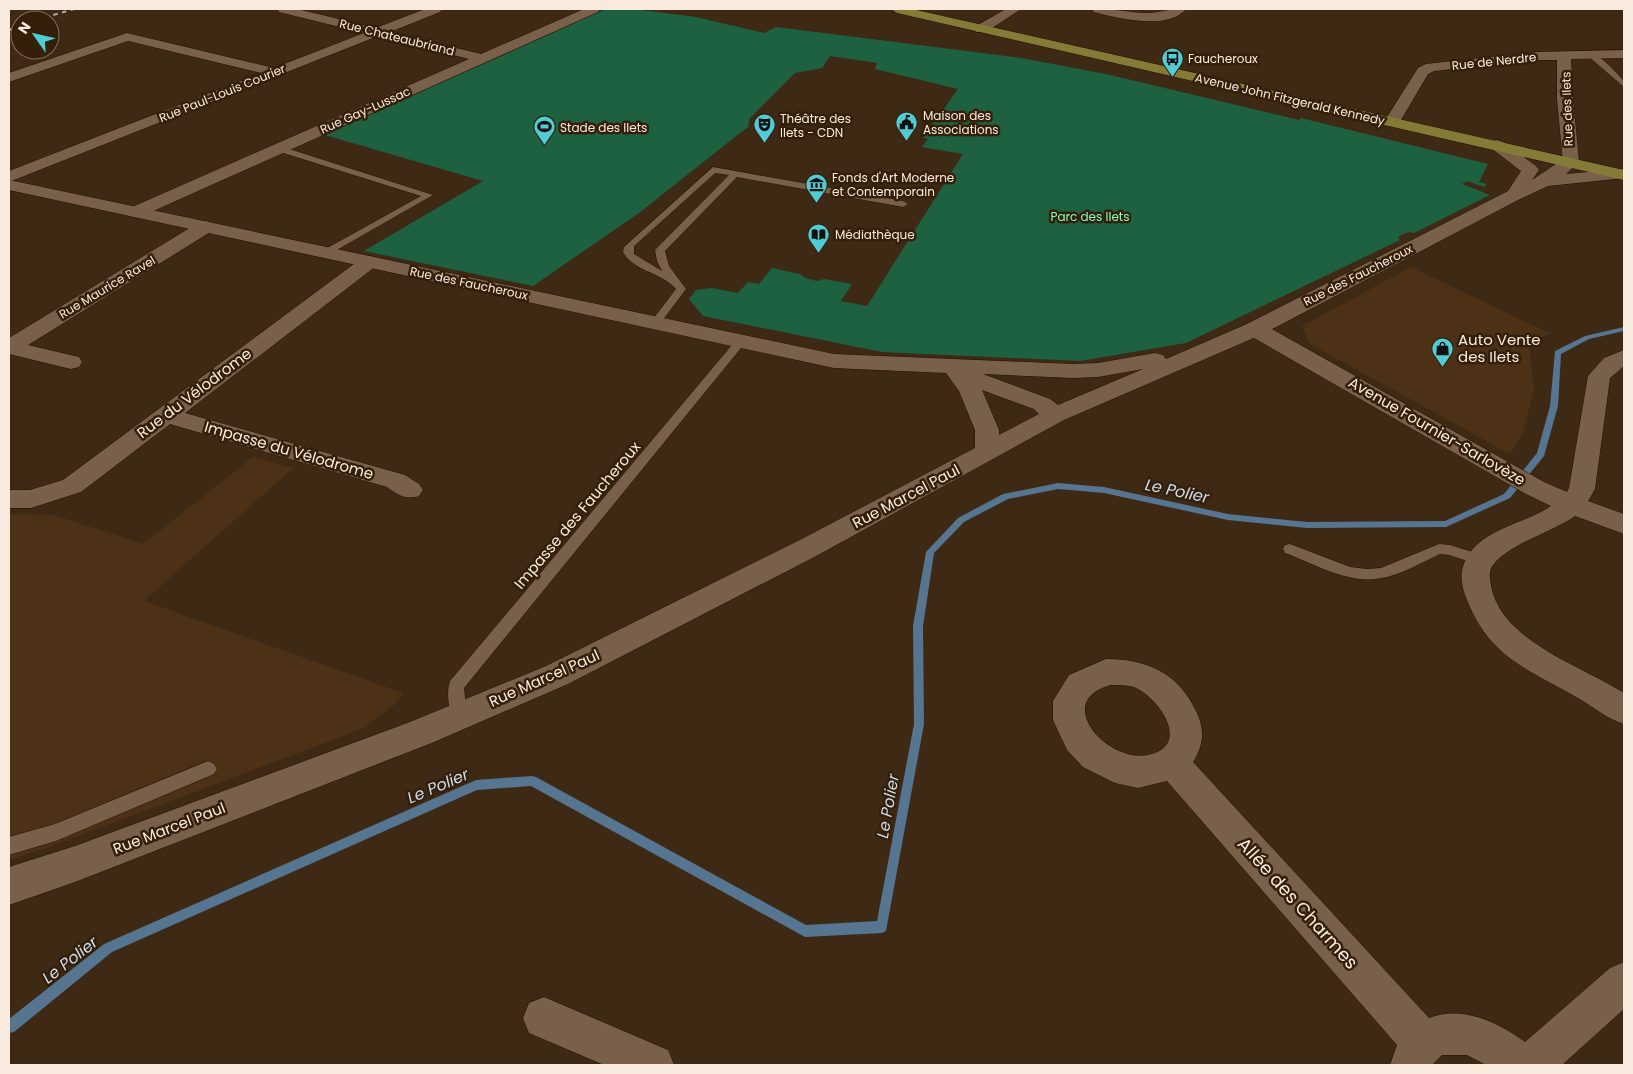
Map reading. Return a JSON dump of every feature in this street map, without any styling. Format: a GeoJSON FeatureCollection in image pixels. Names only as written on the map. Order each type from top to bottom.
{"type":"FeatureCollection","features":[{"type":"Feature","properties":{"kind":"main road","name":"Avenue John Fitzgerald Kennedy"},"geometry":{"type":"LineString","coordinates":[[896,9],[1623,174]]}},
{"type":"Feature","properties":{"kind":"street","name":"Rue Chateaubriand"},"geometry":{"type":"LineString","coordinates":[[283,9],[481,58]]}},
{"type":"Feature","properties":{"kind":"street","name":"Rue Paul-Louis Courier"},"geometry":{"type":"LineString","coordinates":[[9,178],[436,9]]}},
{"type":"Feature","properties":{"kind":"street","name":"Rue Gay-Lussac"},"geometry":{"type":"LineString","coordinates":[[136,212],[594,9]]}},
{"type":"Feature","properties":{"kind":"street"},"geometry":{"type":"LineString","coordinates":[[981,28],[1015,9]]}},
{"type":"Feature","properties":{"kind":"street"},"geometry":{"type":"LineString","coordinates":[[1098,9],[1134,16],[1156,17],[1170,15],[1180,9]]}},
{"type":"Feature","properties":{"kind":"street"},"geometry":{"type":"LineString","coordinates":[[9,78],[127,37],[275,72]]}},
{"type":"Feature","properties":{"kind":"street","name":"Rue de Nerdre"},"geometry":{"type":"LineString","coordinates":[[1392,122],[1423,71],[1431,67],[1535,56],[1624,54]]}},
{"type":"Feature","properties":{"kind":"street","name":"Rue des Ilets"},"geometry":{"type":"LineString","coordinates":[[1564,56],[1566,118],[1571,162]]}},
{"type":"Feature","properties":{"kind":"street"},"geometry":{"type":"LineString","coordinates":[[1497,145],[1530,170]]}},
{"type":"Feature","properties":{"kind":"street"},"geometry":{"type":"LineString","coordinates":[[1514,195],[1530,170],[1571,162]]}},
{"type":"Feature","properties":{"kind":"street","name":"Rue des Faucheroux"},"geometry":{"type":"LineString","coordinates":[[931,365],[1042,404],[1056,415],[1255,328],[1514,195],[1545,181],[1571,162]]}},
{"type":"Feature","properties":{"kind":"street","name":"Rue des Faucheroux"},"geometry":{"type":"LineString","coordinates":[[1545,181],[1623,174]]}},
{"type":"Feature","properties":{"kind":"street","name":"Rue des Faucheroux"},"geometry":{"type":"LineString","coordinates":[[9,185],[834,361],[1098,370],[1200,352]]}},
{"type":"Feature","properties":{"kind":"street","name":"Rue Maurice Ravel"},"geometry":{"type":"LineString","coordinates":[[9,347],[205,228]]}},
{"type":"Feature","properties":{"kind":"street","name":"Rue du Vélodrome"},"geometry":{"type":"LineString","coordinates":[[9,499],[31,499],[72,486],[369,262]]}},
{"type":"Feature","properties":{"kind":"street","name":"Avenue Fournier-Sarlovèze"},"geometry":{"type":"LineString","coordinates":[[1255,328],[1535,488],[1572,505],[1624,524]]}},
{"type":"Feature","properties":{"kind":"street"},"geometry":{"type":"LineString","coordinates":[[9,347],[71,362]]}},
{"type":"Feature","properties":{"kind":"street"},"geometry":{"type":"LineString","coordinates":[[1624,357],[1612,363],[1600,376],[1582,490],[1572,505],[1556,516],[1495,546],[1480,560],[1475,573],[1477,589],[1489,618],[1504,635],[1527,655],[1624,710]]}},
{"type":"Feature","properties":{"kind":"street","name":"Rue des Faucheroux"},"geometry":{"type":"LineString","coordinates":[[1016,367],[1050,383],[1080,404]]}},
{"type":"Feature","properties":{"kind":"street"},"geometry":{"type":"LineString","coordinates":[[957,373],[970,389],[987,430],[987,452]]}},
{"type":"Feature","properties":{"kind":"street","name":"Impasse du Vélodrome"},"geometry":{"type":"LineString","coordinates":[[166,415],[396,481],[410,490]]}},
{"type":"Feature","properties":{"kind":"street","name":"Rue Marcel Paul"},"geometry":{"type":"LineString","coordinates":[[9,886],[103,854],[459,716],[557,675],[808,548],[1056,415]]}},
{"type":"Feature","properties":{"kind":"street","name":"Allée des Charmes"},"geometry":{"type":"LineString","coordinates":[[1172,763],[1417,1054]]}},
{"type":"Feature","properties":{"kind":"street"},"geometry":{"type":"LineString","coordinates":[[1532,1065],[1624,982]]}},
{"type":"Feature","properties":{"kind":"street"},"geometry":{"type":"LineString","coordinates":[[544,1018],[653,1065]]}},
{"type":"Feature","properties":{"kind":"street"},"geometry":{"type":"LineString","coordinates":[[1417,1054],[1439,1035],[1458,1033],[1481,1040],[1504,1052],[1519,1065]]}},
{"type":"Feature","properties":{"kind":"lane"},"geometry":{"type":"LineString","coordinates":[[1590,55],[1605,66],[1624,85]]}},
{"type":"Feature","properties":{"kind":"lane"},"geometry":{"type":"LineString","coordinates":[[280,149],[429,195],[325,253]]}},
{"type":"Feature","properties":{"kind":"lane"},"geometry":{"type":"LineString","coordinates":[[673,280],[645,266],[629,255],[630,245],[713,170],[903,204]]}},
{"type":"Feature","properties":{"kind":"lane"},"geometry":{"type":"LineString","coordinates":[[655,323],[681,289],[673,280],[660,256],[660,250],[735,174]]}},
{"type":"Feature","properties":{"kind":"lane","name":"Impasse des Faucheroux"},"geometry":{"type":"LineString","coordinates":[[459,716],[456,686],[741,342]]}},
{"type":"Feature","properties":{"kind":"lane"},"geometry":{"type":"LineString","coordinates":[[1290,549],[1349,572],[1367,574],[1382,573],[1439,549],[1450,550],[1480,560]]}},
{"type":"Feature","properties":{"kind":"lane"},"geometry":{"type":"LineString","coordinates":[[9,846],[56,832],[208,769]]}},
{"type":"Feature","properties":{"kind":"shaded area","name":"Auto Vente des Ilets"},"geometry":{"type":"Polygon","coordinates":[[[1411,267],[1549,333],[1529,346],[1534,389],[1523,434],[1510,454],[1310,344],[1302,326],[1411,267]]]}},
{"type":"Feature","properties":{"kind":"shaded area"},"geometry":{"type":"Polygon","coordinates":[[[253,457],[293,468],[144,601],[403,693],[394,705],[362,729],[46,848],[9,860],[9,514],[54,515],[143,544],[253,457]]]}},
{"type":"Feature","properties":{"kind":"green space","name":"Parc des Ilets"},"geometry":{"type":"Polygon","coordinates":[[[606,9],[633,9],[696,17],[764,33],[776,27],[1021,58],[1106,74],[1299,120],[1301,118],[1488,164],[1479,182],[1487,184],[1484,187],[1467,181],[1462,184],[1490,195],[1414,233],[1404,234],[1398,237],[1400,240],[1186,343],[1080,361],[882,352],[703,316],[689,299],[696,290],[712,288],[738,293],[748,282],[759,284],[772,268],[800,274],[805,278],[817,281],[824,279],[852,284],[841,301],[867,306],[963,154],[922,147],[928,139],[923,138],[958,89],[875,69],[877,63],[830,56],[822,68],[795,73],[750,118],[748,127],[639,213],[533,286],[364,251],[483,181],[325,135],[606,9]]]}},
{"type":"Feature","properties":{"kind":"waterway","name":"Le Polier"},"geometry":{"type":"LineString","coordinates":[[9,1027],[108,948],[476,785],[532,781],[805,931],[882,927],[919,724],[918,626],[930,552],[961,520],[1006,496],[1058,486],[1104,490],[1228,517],[1307,525],[1446,524],[1507,496],[1541,454],[1554,406],[1558,353],[1587,337],[1624,329]]}},
{"type":"Feature","properties":{"kind":"railway"},"geometry":{"type":"LineString","coordinates":[[60,13],[74,9]]}},
{"type":"Feature","properties":{"kind":"place","name":"Faucheroux"},"geometry":{"type":"Point","coordinates":[1172,77]}},
{"type":"Feature","properties":{"kind":"place","name":"Maison des Associations"},"geometry":{"type":"Point","coordinates":[907,141]}},
{"type":"Feature","properties":{"kind":"place","name":"Théâtre des Ilets - CDN"},"geometry":{"type":"Point","coordinates":[764,144]}},
{"type":"Feature","properties":{"kind":"place","name":"Stade des Ilets"},"geometry":{"type":"Point","coordinates":[544,146]}},
{"type":"Feature","properties":{"kind":"place","name":"Fonds d'Art Moderne et Contemporain"},"geometry":{"type":"Point","coordinates":[816,203]}},
{"type":"Feature","properties":{"kind":"place","name":"Médiathèque"},"geometry":{"type":"Point","coordinates":[819,253]}},
{"type":"Feature","properties":{"kind":"place","name":"Auto Vente des Ilets"},"geometry":{"type":"Point","coordinates":[1442,367]}}]}
